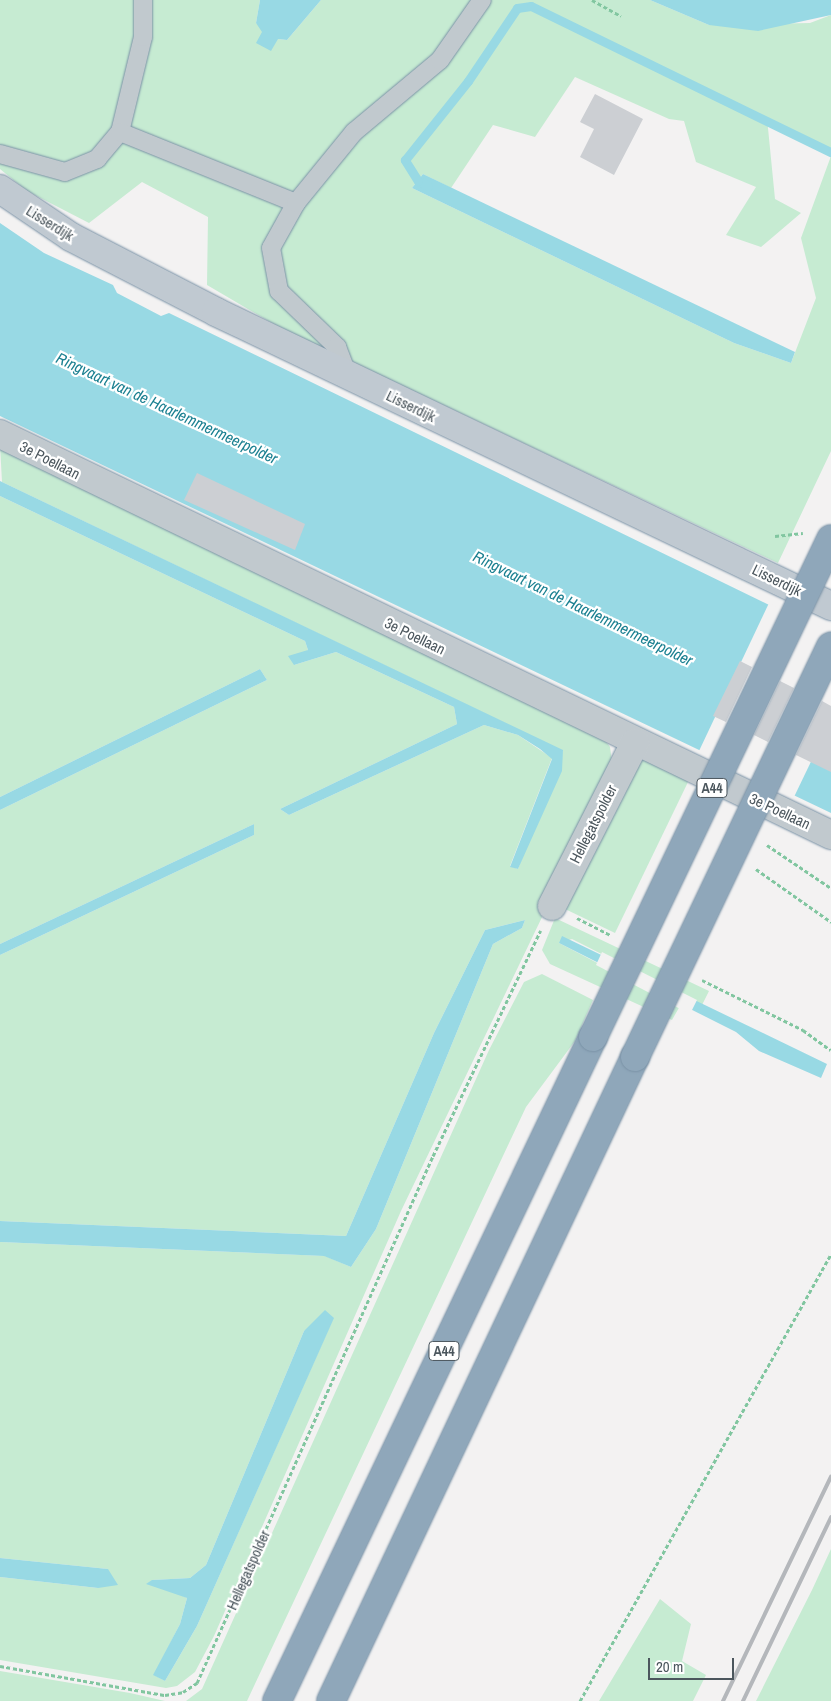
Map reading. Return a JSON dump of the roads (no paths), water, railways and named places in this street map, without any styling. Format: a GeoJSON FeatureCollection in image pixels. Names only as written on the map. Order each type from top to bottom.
{"type":"FeatureCollection","features":[{"type":"Feature","properties":{"kind":"highway","name":"A44"},"geometry":{"type":"LineString","coordinates":[[276,1701],[831,539]]}},
{"type":"Feature","properties":{"kind":"highway"},"geometry":{"type":"LineString","coordinates":[[331,1701],[831,646]]}},
{"type":"Feature","properties":{"kind":"street","name":"Lisserdijk"},"geometry":{"type":"LineString","coordinates":[[0,188],[71,237],[348,376],[831,606]]}},
{"type":"Feature","properties":{"kind":"street","name":"3e Poellaan"},"geometry":{"type":"LineString","coordinates":[[0,434],[635,743],[831,835]]}},
{"type":"Feature","properties":{"kind":"street","name":"Hellegatspolder"},"geometry":{"type":"LineString","coordinates":[[552,906],[635,743]]}},
{"type":"Feature","properties":{"kind":"lane"},"geometry":{"type":"LineString","coordinates":[[0,154],[65,172],[97,159],[120,132],[143,38],[143,0]]}},
{"type":"Feature","properties":{"kind":"lane"},"geometry":{"type":"LineString","coordinates":[[348,376],[337,347],[279,291],[271,248],[296,203],[354,132],[440,60],[482,0]]}},
{"type":"Feature","properties":{"kind":"lane"},"geometry":{"type":"LineString","coordinates":[[120,132],[296,203]]}},
{"type":"Feature","properties":{"kind":"water"},"geometry":{"type":"Polygon","coordinates":[[[260,0],[321,0],[287,40],[278,39],[271,51],[256,43],[262,32],[256,23],[260,0]]]}},
{"type":"Feature","properties":{"kind":"water"},"geometry":{"type":"Polygon","coordinates":[[[650,0],[831,0],[831,15],[758,31],[709,25],[650,0]]]}},
{"type":"Feature","properties":{"kind":"water"},"geometry":{"type":"Polygon","coordinates":[[[423,174],[795,352],[791,363],[734,343],[412,188],[423,174]]]}},
{"type":"Feature","properties":{"kind":"water","name":"Ringvaart van de Haarlemmermeerpolder"},"geometry":{"type":"Polygon","coordinates":[[[0,223],[44,253],[113,285],[117,293],[161,316],[169,313],[831,635],[831,813],[0,416],[0,223]]]}},
{"type":"Feature","properties":{"kind":"water"},"geometry":{"type":"Polygon","coordinates":[[[0,481],[563,750],[562,771],[518,869],[510,867],[552,759],[540,749],[518,735],[484,725],[289,815],[280,809],[457,724],[454,707],[336,652],[294,665],[288,656],[308,650],[305,641],[0,496],[0,481]]]}},
{"type":"Feature","properties":{"kind":"water"},"geometry":{"type":"Polygon","coordinates":[[[260,669],[267,680],[0,810],[0,797],[260,669]]]}},
{"type":"Feature","properties":{"kind":"water"},"geometry":{"type":"Polygon","coordinates":[[[254,824],[254,835],[0,955],[0,944],[254,824]]]}},
{"type":"Feature","properties":{"kind":"water"},"geometry":{"type":"Polygon","coordinates":[[[525,920],[522,928],[493,944],[376,1229],[351,1267],[324,1256],[0,1242],[0,1221],[346,1236],[434,1033],[485,930],[525,920]]]}},
{"type":"Feature","properties":{"kind":"water"},"geometry":{"type":"Polygon","coordinates":[[[562,936],[827,1064],[821,1078],[759,1051],[736,1032],[559,943],[562,936]]]}},
{"type":"Feature","properties":{"kind":"water"},"geometry":{"type":"Polygon","coordinates":[[[325,1310],[334,1318],[197,1626],[165,1681],[153,1675],[180,1624],[187,1598],[146,1584],[152,1580],[190,1578],[206,1565],[304,1331],[325,1310]]]}},
{"type":"Feature","properties":{"kind":"water"},"geometry":{"type":"Polygon","coordinates":[[[0,1558],[108,1569],[118,1585],[98,1588],[0,1577],[0,1558]]]}},
{"type":"Feature","properties":{"kind":"waterway"},"geometry":{"type":"LineString","coordinates":[[428,186],[418,181],[405,160],[468,81],[517,8],[531,6],[831,152]]}},
{"type":"Feature","properties":{"kind":"railway"},"geometry":{"type":"LineString","coordinates":[[723,1701],[831,1477]]}},
{"type":"Feature","properties":{"kind":"railway"},"geometry":{"type":"LineString","coordinates":[[743,1701],[831,1517]]}}]}
